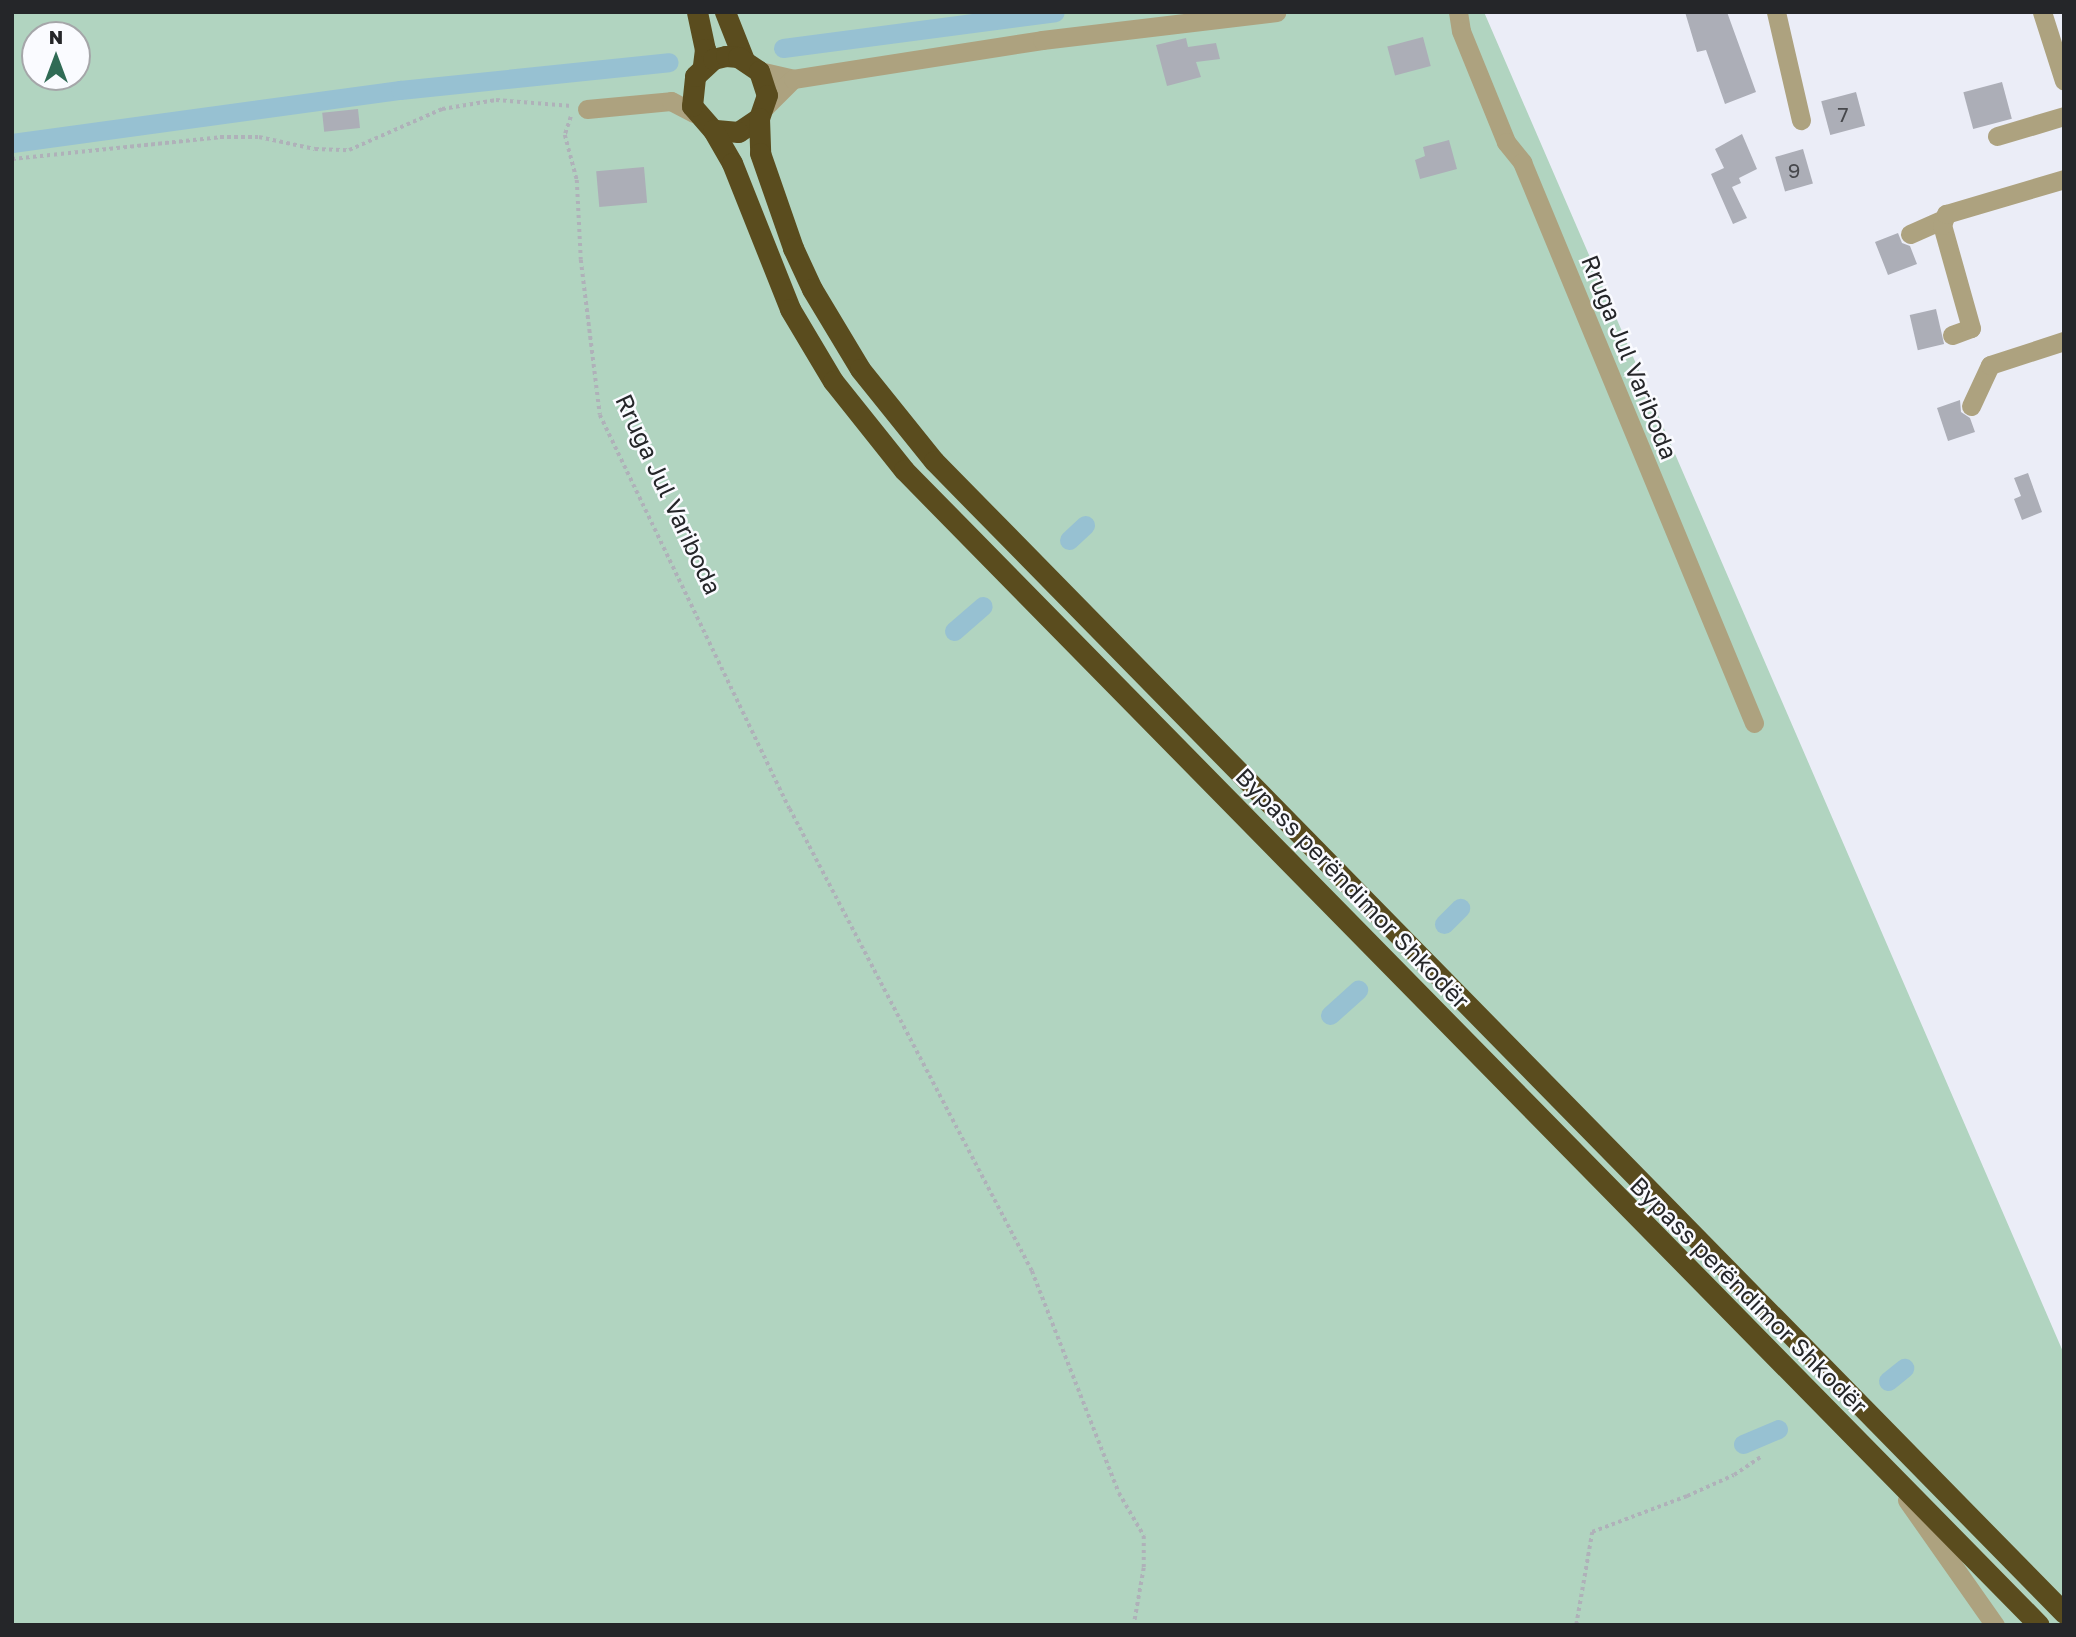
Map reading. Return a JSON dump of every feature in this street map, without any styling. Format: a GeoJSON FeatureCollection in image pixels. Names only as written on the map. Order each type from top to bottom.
{"type":"FeatureCollection","features":[{"type":"Feature","properties":{"kind":"highway"},"geometry":{"type":"LineString","coordinates":[[695,113],[691,88],[705,49],[697,12]]}},
{"type":"Feature","properties":{"kind":"highway","name":"Bypass perëndimor Shkodër"},"geometry":{"type":"LineString","coordinates":[[725,12],[751,66],[766,86],[758,139],[769,187],[812,289],[860,369],[934,461],[2064,1613]]}},
{"type":"Feature","properties":{"kind":"highway"},"geometry":{"type":"LineString","coordinates":[[699,71],[726,56],[751,66]]}},
{"type":"Feature","properties":{"kind":"highway","name":"Bypass perëndimor Shkodër"},"geometry":{"type":"LineString","coordinates":[[695,113],[713,130],[732,163],[790,309],[833,381],[904,470],[2039,1625]]}},
{"type":"Feature","properties":{"kind":"highway"},"geometry":{"type":"LineString","coordinates":[[713,130],[738,132],[762,113]]}},
{"type":"Feature","properties":{"kind":"street"},"geometry":{"type":"LineString","coordinates":[[751,66],[793,79],[1042,40],[1276,12]]}},
{"type":"Feature","properties":{"kind":"street","name":"Rruga Jul Variboda"},"geometry":{"type":"LineString","coordinates":[[1458,12],[1461,31],[1506,142],[1522,162],[1754,723]]}},
{"type":"Feature","properties":{"kind":"street"},"geometry":{"type":"LineString","coordinates":[[1776,12],[1801,120]]}},
{"type":"Feature","properties":{"kind":"street"},"geometry":{"type":"LineString","coordinates":[[2042,12],[2062,72]]}},
{"type":"Feature","properties":{"kind":"street"},"geometry":{"type":"LineString","coordinates":[[661,101],[699,71]]}},
{"type":"Feature","properties":{"kind":"street"},"geometry":{"type":"LineString","coordinates":[[762,113],[793,79]]}},
{"type":"Feature","properties":{"kind":"street"},"geometry":{"type":"LineString","coordinates":[[587,109],[661,101],[681,104],[695,113]]}},
{"type":"Feature","properties":{"kind":"street"},"geometry":{"type":"LineString","coordinates":[[1997,135],[2064,116]]}},
{"type":"Feature","properties":{"kind":"street"},"geometry":{"type":"LineString","coordinates":[[1910,234],[1944,219],[1967,204],[2064,179]]}},
{"type":"Feature","properties":{"kind":"street"},"geometry":{"type":"LineString","coordinates":[[1944,219],[1942,225],[1971,328],[1952,335]]}},
{"type":"Feature","properties":{"kind":"street"},"geometry":{"type":"LineString","coordinates":[[1971,406],[1990,365],[2064,341]]}},
{"type":"Feature","properties":{"kind":"street"},"geometry":{"type":"LineString","coordinates":[[1888,1474],[1995,1625]]}},
{"type":"Feature","properties":{"kind":"path"},"geometry":{"type":"LineString","coordinates":[[12,159],[220,137],[259,137],[315,149],[349,150],[442,109],[496,100],[587,109]]}},
{"type":"Feature","properties":{"kind":"path","name":"Rruga Jul Variboda"},"geometry":{"type":"LineString","coordinates":[[587,109],[571,116],[565,135],[577,180],[581,260],[600,415],[790,809],[1032,1271],[1119,1493],[1143,1536],[1144,1568],[1134,1625]]}},
{"type":"Feature","properties":{"kind":"path"},"geometry":{"type":"LineString","coordinates":[[1576,1625],[1592,1532],[1699,1491],[1762,1456]]}},
{"type":"Feature","properties":{"kind":"green space"},"geometry":{"type":"Polygon","coordinates":[[[12,12],[1484,12],[2064,1354],[2064,1625],[12,1625],[12,12]]]}},
{"type":"Feature","properties":{"kind":"building"},"geometry":{"type":"Polygon","coordinates":[[[1685,12],[1727,12],[1756,92],[1725,104],[1706,50],[1697,52],[1685,12]]]}},
{"type":"Feature","properties":{"kind":"building"},"geometry":{"type":"Polygon","coordinates":[[[1423,37],[1431,66],[1395,76],[1387,47],[1423,37]]]}},
{"type":"Feature","properties":{"kind":"building"},"geometry":{"type":"Polygon","coordinates":[[[1186,38],[1188,47],[1216,43],[1220,59],[1196,62],[1201,77],[1167,86],[1156,45],[1186,38]]]}},
{"type":"Feature","properties":{"kind":"building"},"geometry":{"type":"Polygon","coordinates":[[[2002,82],[2012,119],[1973,129],[1963,92],[2002,82]]]}},
{"type":"Feature","properties":{"kind":"building"},"geometry":{"type":"Polygon","coordinates":[[[1856,92],[1865,126],[1830,135],[1821,101],[1856,92]]]}},
{"type":"Feature","properties":{"kind":"building"},"geometry":{"type":"Polygon","coordinates":[[[358,109],[360,128],[324,132],[322,113],[358,109]]]}},
{"type":"Feature","properties":{"kind":"building"},"geometry":{"type":"Polygon","coordinates":[[[1742,134],[1757,169],[1739,178],[1741,183],[1732,187],[1747,218],[1733,224],[1711,174],[1724,168],[1715,149],[1742,134]]]}},
{"type":"Feature","properties":{"kind":"building"},"geometry":{"type":"Polygon","coordinates":[[[1449,140],[1457,169],[1420,179],[1415,160],[1425,156],[1423,147],[1449,140]]]}},
{"type":"Feature","properties":{"kind":"building"},"geometry":{"type":"Polygon","coordinates":[[[1803,149],[1813,184],[1785,192],[1775,157],[1803,149]]]}},
{"type":"Feature","properties":{"kind":"building"},"geometry":{"type":"Polygon","coordinates":[[[644,167],[647,203],[599,207],[596,171],[644,167]]]}},
{"type":"Feature","properties":{"kind":"building"},"geometry":{"type":"Polygon","coordinates":[[[1898,233],[1902,243],[1910,246],[1917,264],[1888,275],[1875,242],[1898,233]]]}},
{"type":"Feature","properties":{"kind":"building"},"geometry":{"type":"Polygon","coordinates":[[[1936,309],[1944,344],[1918,350],[1910,315],[1936,309]]]}},
{"type":"Feature","properties":{"kind":"building"},"geometry":{"type":"Polygon","coordinates":[[[1960,400],[1961,412],[1970,418],[1975,432],[1948,441],[1937,408],[1960,400]]]}},
{"type":"Feature","properties":{"kind":"building"},"geometry":{"type":"Polygon","coordinates":[[[2028,473],[2042,512],[2022,520],[2014,499],[2021,496],[2014,478],[2028,473]]]}},
{"type":"Feature","properties":{"kind":"waterway"},"geometry":{"type":"LineString","coordinates":[[783,48],[1055,12]]}},
{"type":"Feature","properties":{"kind":"waterway"},"geometry":{"type":"LineString","coordinates":[[12,143],[400,90],[669,62]]}},
{"type":"Feature","properties":{"kind":"waterway"},"geometry":{"type":"LineString","coordinates":[[1069,540],[1085,525]]}},
{"type":"Feature","properties":{"kind":"waterway"},"geometry":{"type":"LineString","coordinates":[[954,631],[983,606]]}},
{"type":"Feature","properties":{"kind":"waterway"},"geometry":{"type":"LineString","coordinates":[[1444,924],[1460,908]]}},
{"type":"Feature","properties":{"kind":"waterway"},"geometry":{"type":"LineString","coordinates":[[1330,1015],[1358,990]]}},
{"type":"Feature","properties":{"kind":"waterway"},"geometry":{"type":"LineString","coordinates":[[1888,1381],[1904,1368]]}},
{"type":"Feature","properties":{"kind":"waterway"},"geometry":{"type":"LineString","coordinates":[[1743,1444],[1778,1429]]}}]}
